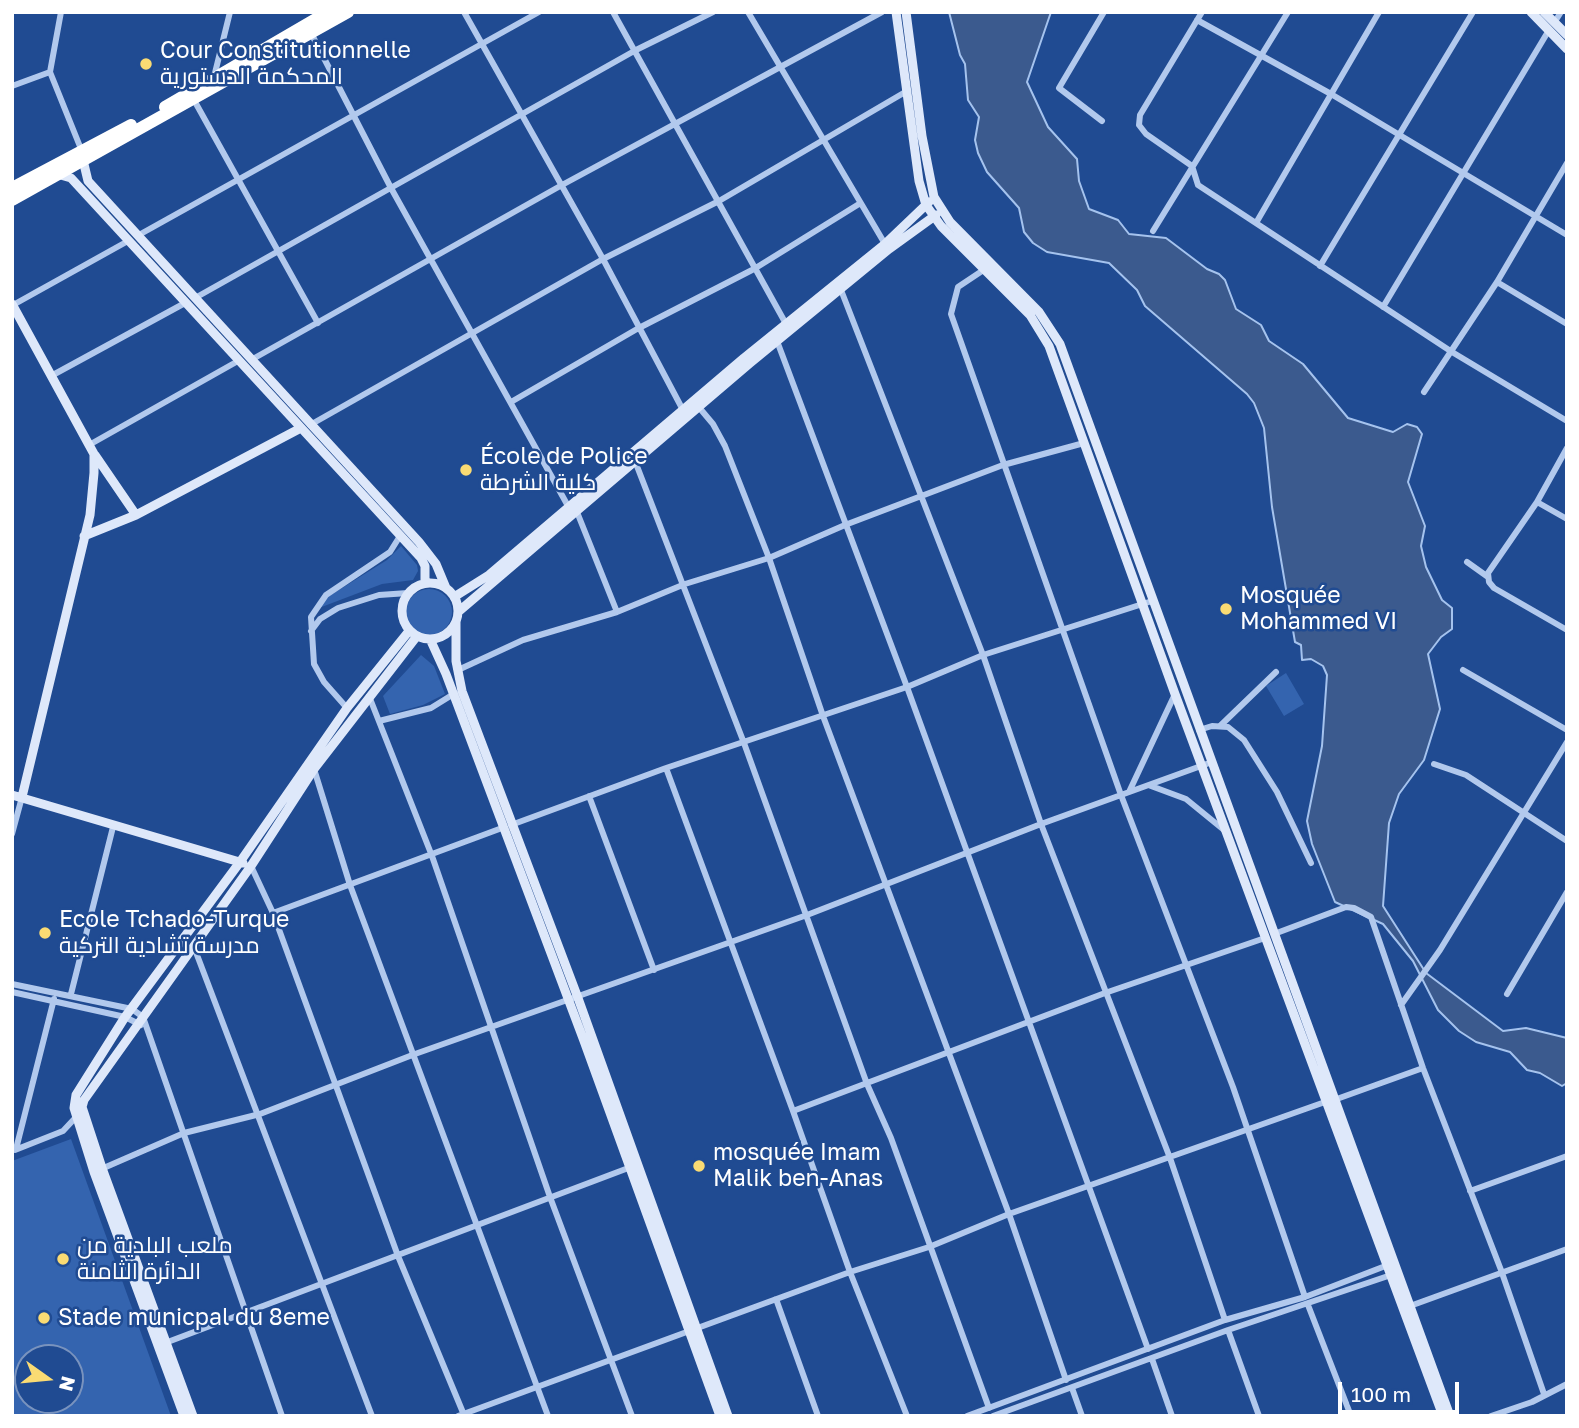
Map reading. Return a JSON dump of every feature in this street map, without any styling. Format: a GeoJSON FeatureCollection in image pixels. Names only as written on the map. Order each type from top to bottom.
{"type":"FeatureCollection","features":[{"type":"Feature","properties":{"kind":"highway"},"geometry":{"type":"LineString","coordinates":[[12,200],[57,174],[82,154],[328,12]]}},
{"type":"Feature","properties":{"kind":"highway"},"geometry":{"type":"LineString","coordinates":[[12,188],[194,100],[348,12]]}},
{"type":"Feature","properties":{"kind":"street"},"geometry":{"type":"LineString","coordinates":[[61,12],[50,72],[82,154],[88,181],[185,303],[421,558],[425,566],[425,583]]}},
{"type":"Feature","properties":{"kind":"street"},"geometry":{"type":"LineString","coordinates":[[214,77],[230,12]]}},
{"type":"Feature","properties":{"kind":"street"},"geometry":{"type":"LineString","coordinates":[[464,12],[603,259],[637,329],[684,413]]}},
{"type":"Feature","properties":{"kind":"street"},"geometry":{"type":"LineString","coordinates":[[135,514],[92,449],[13,305],[539,12]]}},
{"type":"Feature","properties":{"kind":"street"},"geometry":{"type":"LineString","coordinates":[[612,12],[636,50],[754,270],[786,324]]}},
{"type":"Feature","properties":{"kind":"street"},"geometry":{"type":"LineString","coordinates":[[195,298],[636,50],[713,12]]}},
{"type":"Feature","properties":{"kind":"street"},"geometry":{"type":"LineString","coordinates":[[748,12],[885,244]]}},
{"type":"Feature","properties":{"kind":"street"},"geometry":{"type":"LineString","coordinates":[[251,360],[562,185],[882,12]]}},
{"type":"Feature","properties":{"kind":"street"},"geometry":{"type":"LineString","coordinates":[[896,12],[903,25],[937,214],[1041,329],[1212,762],[1269,936],[1392,1269],[1443,1416]]}},
{"type":"Feature","properties":{"kind":"street"},"geometry":{"type":"LineString","coordinates":[[906,12],[903,25],[907,91],[919,181],[926,205],[1051,326],[1148,602],[1175,694],[1226,832],[1261,913]]}},
{"type":"Feature","properties":{"kind":"street"},"geometry":{"type":"LineString","coordinates":[[1102,121],[1059,88],[1104,12]]}},
{"type":"Feature","properties":{"kind":"street"},"geometry":{"type":"LineString","coordinates":[[1202,12],[1139,120],[1146,134],[1192,166],[1198,184],[1452,352],[1567,421]]}},
{"type":"Feature","properties":{"kind":"street"},"geometry":{"type":"LineString","coordinates":[[1153,231],[1264,56],[1288,12]]}},
{"type":"Feature","properties":{"kind":"street"},"geometry":{"type":"LineString","coordinates":[[1256,223],[1379,12]]}},
{"type":"Feature","properties":{"kind":"street"},"geometry":{"type":"LineString","coordinates":[[1320,266],[1472,12]]}},
{"type":"Feature","properties":{"kind":"street"},"geometry":{"type":"LineString","coordinates":[[1531,12],[1567,35]]}},
{"type":"Feature","properties":{"kind":"street"},"geometry":{"type":"LineString","coordinates":[[1544,12],[1567,48]]}},
{"type":"Feature","properties":{"kind":"street"},"geometry":{"type":"LineString","coordinates":[[1383,307],[1561,12]]}},
{"type":"Feature","properties":{"kind":"street"},"geometry":{"type":"LineString","coordinates":[[1197,20],[1331,94],[1567,235]]}},
{"type":"Feature","properties":{"kind":"street"},"geometry":{"type":"LineString","coordinates":[[311,33],[391,188],[573,509],[617,612]]}},
{"type":"Feature","properties":{"kind":"street"},"geometry":{"type":"LineString","coordinates":[[12,86],[50,72]]}},
{"type":"Feature","properties":{"kind":"street"},"geometry":{"type":"LineString","coordinates":[[310,425],[474,335],[603,259],[719,201],[907,91]]}},
{"type":"Feature","properties":{"kind":"street"},"geometry":{"type":"LineString","coordinates":[[194,100],[276,252],[318,323]]}},
{"type":"Feature","properties":{"kind":"street"},"geometry":{"type":"LineString","coordinates":[[1424,392],[1497,282],[1567,163]]}},
{"type":"Feature","properties":{"kind":"street"},"geometry":{"type":"LineString","coordinates":[[57,174],[71,178],[195,298],[419,542],[436,564],[446,588],[454,597],[458,612],[458,670],[462,691],[507,827],[568,1002],[692,1329],[728,1416]]}},
{"type":"Feature","properties":{"kind":"street"},"geometry":{"type":"LineString","coordinates":[[696,404],[786,324],[885,244],[933,197]]}},
{"type":"Feature","properties":{"kind":"street"},"geometry":{"type":"LineString","coordinates":[[511,402],[637,329],[754,270],[859,204]]}},
{"type":"Feature","properties":{"kind":"street"},"geometry":{"type":"LineString","coordinates":[[458,612],[684,413],[937,214]]}},
{"type":"Feature","properties":{"kind":"street"},"geometry":{"type":"LineString","coordinates":[[985,269],[958,287],[951,314],[1121,795],[1188,965],[1248,1129],[1305,1297]]}},
{"type":"Feature","properties":{"kind":"street"},"geometry":{"type":"LineString","coordinates":[[1497,282],[1567,324]]}},
{"type":"Feature","properties":{"kind":"street"},"geometry":{"type":"LineString","coordinates":[[841,290],[984,655],[1041,824],[1170,1158],[1225,1320]]}},
{"type":"Feature","properties":{"kind":"street"},"geometry":{"type":"LineString","coordinates":[[51,376],[185,303]]}},
{"type":"Feature","properties":{"kind":"street"},"geometry":{"type":"LineString","coordinates":[[777,341],[907,687],[965,853],[1030,1022],[1148,1349]]}},
{"type":"Feature","properties":{"kind":"street"},"geometry":{"type":"LineString","coordinates":[[92,449],[238,361]]}},
{"type":"Feature","properties":{"kind":"street"},"geometry":{"type":"LineString","coordinates":[[696,404],[713,424],[725,446],[769,558],[822,716],[1009,1214],[1066,1380]]}},
{"type":"Feature","properties":{"kind":"street"},"geometry":{"type":"LineString","coordinates":[[454,597],[489,575],[635,461],[684,413]]}},
{"type":"Feature","properties":{"kind":"street"},"geometry":{"type":"LineString","coordinates":[[85,537],[299,429]]}},
{"type":"Feature","properties":{"kind":"street"},"geometry":{"type":"LineString","coordinates":[[458,670],[523,639],[617,612],[684,584],[769,558],[845,525],[1003,466],[1084,443]]}},
{"type":"Feature","properties":{"kind":"street"},"geometry":{"type":"LineString","coordinates":[[1488,577],[1567,448]]}},
{"type":"Feature","properties":{"kind":"street"},"geometry":{"type":"LineString","coordinates":[[12,834],[17,797],[85,537],[93,493],[92,449]]}},
{"type":"Feature","properties":{"kind":"street"},"geometry":{"type":"LineString","coordinates":[[635,461],[744,743],[867,1084],[891,1138],[989,1408]]}},
{"type":"Feature","properties":{"kind":"street"},"geometry":{"type":"LineString","coordinates":[[1536,502],[1567,519]]}},
{"type":"Feature","properties":{"kind":"street"},"geometry":{"type":"LineString","coordinates":[[347,708],[318,674],[312,654],[310,617],[321,600],[378,563],[390,552],[400,536]]}},
{"type":"Feature","properties":{"kind":"street"},"geometry":{"type":"LineString","coordinates":[[1467,562],[1488,577],[1494,588],[1567,630]]}},
{"type":"Feature","properties":{"kind":"street"},"geometry":{"type":"LineString","coordinates":[[311,631],[320,619],[338,608],[379,595],[408,593],[425,583],[446,588]]}},
{"type":"Feature","properties":{"kind":"street"},"geometry":{"type":"LineString","coordinates":[[98,1170],[82,1107],[96,1081],[251,866],[314,769],[369,696],[410,649],[413,633],[402,608],[408,593]]}},
{"type":"Feature","properties":{"kind":"street"},"geometry":{"type":"LineString","coordinates":[[273,913],[666,768],[907,687],[984,655],[1148,602]]}},
{"type":"Feature","properties":{"kind":"street"},"geometry":{"type":"LineString","coordinates":[[413,633],[429,639],[445,635],[456,622]]}},
{"type":"Feature","properties":{"kind":"street"},"geometry":{"type":"LineString","coordinates":[[193,1416],[162,1344],[76,1116],[76,1096],[125,1017],[240,862],[347,708],[413,633]]}},
{"type":"Feature","properties":{"kind":"street"},"geometry":{"type":"LineString","coordinates":[[429,639],[578,998],[720,1416]]}},
{"type":"Feature","properties":{"kind":"street"},"geometry":{"type":"LineString","coordinates":[[1463,670],[1567,730]]}},
{"type":"Feature","properties":{"kind":"street"},"geometry":{"type":"LineString","coordinates":[[1220,726],[1276,671]]}},
{"type":"Feature","properties":{"kind":"street"},"geometry":{"type":"LineString","coordinates":[[1129,792],[1175,694]]}},
{"type":"Feature","properties":{"kind":"street"},"geometry":{"type":"LineString","coordinates":[[379,721],[431,708],[452,695]]}},
{"type":"Feature","properties":{"kind":"street"},"geometry":{"type":"LineString","coordinates":[[369,696],[432,856],[550,1198],[632,1416]]}},
{"type":"Feature","properties":{"kind":"street"},"geometry":{"type":"LineString","coordinates":[[1199,730],[1220,726],[1233,730],[1250,747],[1277,792],[1311,863]]}},
{"type":"Feature","properties":{"kind":"street"},"geometry":{"type":"LineString","coordinates":[[1401,1005],[1524,815],[1567,742]]}},
{"type":"Feature","properties":{"kind":"street"},"geometry":{"type":"LineString","coordinates":[[98,1170],[184,1133],[260,1114],[415,1054],[568,1002],[807,915],[1041,824],[1212,762]]}},
{"type":"Feature","properties":{"kind":"street"},"geometry":{"type":"LineString","coordinates":[[1434,764],[1466,775],[1567,841]]}},
{"type":"Feature","properties":{"kind":"street"},"geometry":{"type":"LineString","coordinates":[[666,768],[732,941],[850,1272],[906,1416]]}},
{"type":"Feature","properties":{"kind":"street"},"geometry":{"type":"LineString","coordinates":[[314,769],[350,885],[548,1416]]}},
{"type":"Feature","properties":{"kind":"street"},"geometry":{"type":"LineString","coordinates":[[1149,785],[1186,799],[1226,832]]}},
{"type":"Feature","properties":{"kind":"street"},"geometry":{"type":"LineString","coordinates":[[589,796],[654,970]]}},
{"type":"Feature","properties":{"kind":"street"},"geometry":{"type":"LineString","coordinates":[[17,797],[251,866],[273,913],[398,1256],[462,1415],[850,1272],[929,1247],[1009,1214],[1423,1068]]}},
{"type":"Feature","properties":{"kind":"street"},"geometry":{"type":"LineString","coordinates":[[71,994],[113,827]]}},
{"type":"Feature","properties":{"kind":"street"},"geometry":{"type":"LineString","coordinates":[[1507,994],[1567,892]]}},
{"type":"Feature","properties":{"kind":"street"},"geometry":{"type":"LineString","coordinates":[[793,1111],[947,1051],[1346,907],[1367,913],[1501,1270],[1544,1394]]}},
{"type":"Feature","properties":{"kind":"street"},"geometry":{"type":"LineString","coordinates":[[194,947],[260,1114],[372,1416]]}},
{"type":"Feature","properties":{"kind":"street"},"geometry":{"type":"LineString","coordinates":[[12,984],[71,994],[132,1009],[141,1022],[184,1133],[282,1416]]}},
{"type":"Feature","properties":{"kind":"street"},"geometry":{"type":"LineString","coordinates":[[12,992],[54,999],[141,1022]]}},
{"type":"Feature","properties":{"kind":"street"},"geometry":{"type":"LineString","coordinates":[[14,1150],[54,999]]}},
{"type":"Feature","properties":{"kind":"street"},"geometry":{"type":"LineString","coordinates":[[14,1150],[63,1130],[76,1116]]}},
{"type":"Feature","properties":{"kind":"street"},"geometry":{"type":"LineString","coordinates":[[1470,1191],[1567,1156]]}},
{"type":"Feature","properties":{"kind":"street"},"geometry":{"type":"LineString","coordinates":[[162,1344],[631,1167]]}},
{"type":"Feature","properties":{"kind":"street"},"geometry":{"type":"LineString","coordinates":[[1410,1306],[1501,1270],[1567,1249]]}},
{"type":"Feature","properties":{"kind":"street"},"geometry":{"type":"LineString","coordinates":[[967,1416],[1225,1320],[1392,1269]]}},
{"type":"Feature","properties":{"kind":"street"},"geometry":{"type":"LineString","coordinates":[[993,1416],[1228,1330],[1308,1305],[1392,1269]]}},
{"type":"Feature","properties":{"kind":"street"},"geometry":{"type":"LineString","coordinates":[[1392,1269],[1410,1306],[1450,1416]]}},
{"type":"Feature","properties":{"kind":"street"},"geometry":{"type":"LineString","coordinates":[[776,1299],[818,1416]]}},
{"type":"Feature","properties":{"kind":"street"},"geometry":{"type":"LineString","coordinates":[[1308,1305],[1351,1416]]}},
{"type":"Feature","properties":{"kind":"street"},"geometry":{"type":"LineString","coordinates":[[1228,1330],[1259,1416]]}},
{"type":"Feature","properties":{"kind":"street"},"geometry":{"type":"LineString","coordinates":[[162,1344],[184,1416]]}},
{"type":"Feature","properties":{"kind":"street"},"geometry":{"type":"LineString","coordinates":[[1152,1359],[1172,1416]]}},
{"type":"Feature","properties":{"kind":"street"},"geometry":{"type":"LineString","coordinates":[[1491,1416],[1532,1402],[1567,1384]]}},
{"type":"Feature","properties":{"kind":"street"},"geometry":{"type":"LineString","coordinates":[[1072,1388],[1082,1416]]}},
{"type":"Feature","properties":{"kind":"shaded area"},"geometry":{"type":"Polygon","coordinates":[[[949,12],[1051,12],[1027,82],[1048,127],[1077,159],[1079,181],[1089,209],[1118,220],[1129,234],[1166,238],[1207,269],[1219,274],[1225,280],[1236,309],[1261,325],[1269,341],[1303,364],[1348,418],[1393,432],[1407,424],[1417,427],[1422,434],[1408,482],[1425,526],[1421,546],[1426,567],[1442,600],[1452,608],[1452,629],[1441,637],[1428,654],[1440,709],[1424,760],[1399,794],[1389,823],[1383,906],[1426,973],[1503,1031],[1526,1028],[1567,1038],[1567,1083],[1562,1086],[1540,1073],[1527,1070],[1510,1052],[1476,1042],[1459,1031],[1438,1010],[1413,961],[1383,924],[1335,902],[1312,844],[1307,821],[1322,746],[1327,675],[1323,666],[1311,659],[1302,660],[1301,645],[1295,642],[1272,507],[1264,428],[1254,403],[1145,306],[1137,290],[1109,263],[1047,252],[1033,243],[1024,232],[1019,208],[987,172],[978,153],[975,140],[979,117],[968,100],[965,64],[960,55],[949,12]]]}},
{"type":"Feature","properties":{"kind":"shaded area"},"geometry":{"type":"Polygon","coordinates":[[[401,546],[417,565],[418,571],[413,580],[382,584],[319,608],[326,598],[387,560],[401,546]]]}},
{"type":"Feature","properties":{"kind":"shaded area"},"geometry":{"type":"Polygon","coordinates":[[[429,589],[445,596],[452,612],[445,628],[429,635],[413,628],[406,612],[413,596],[429,589]]]}},
{"type":"Feature","properties":{"kind":"shaded area"},"geometry":{"type":"Polygon","coordinates":[[[421,655],[434,666],[445,694],[423,705],[390,714],[383,696],[421,655]]]}},
{"type":"Feature","properties":{"kind":"shaded area"},"geometry":{"type":"Polygon","coordinates":[[[1286,673],[1304,704],[1284,716],[1266,686],[1286,673]]]}},
{"type":"Feature","properties":{"kind":"shaded area","name":"ملعب البلدية من الدائرة الثامنة"},"geometry":{"type":"Polygon","coordinates":[[[71,1139],[171,1416],[12,1416],[12,1161],[71,1139]]]}},
{"type":"Feature","properties":{"kind":"place","name":"Cour Constitutionnelle المحكمة الدستورية"},"geometry":{"type":"Point","coordinates":[146,64]}},
{"type":"Feature","properties":{"kind":"place","name":"École de Police كلية الشرطة"},"geometry":{"type":"Point","coordinates":[466,470]}},
{"type":"Feature","properties":{"kind":"place","name":"Mosquée Mohammed VI"},"geometry":{"type":"Point","coordinates":[1226,609]}},
{"type":"Feature","properties":{"kind":"place","name":"Ecole Tchado-Turque مدرسة تشادية التركية"},"geometry":{"type":"Point","coordinates":[45,933]}},
{"type":"Feature","properties":{"kind":"place","name":"mosquée Imam Malik ben-Anas"},"geometry":{"type":"Point","coordinates":[699,1166]}},
{"type":"Feature","properties":{"kind":"place","name":"ملعب البلدية من الدائرة الثامنة"},"geometry":{"type":"Point","coordinates":[63,1259]}},
{"type":"Feature","properties":{"kind":"place","name":"Stade municpal du 8eme"},"geometry":{"type":"Point","coordinates":[44,1318]}}]}
